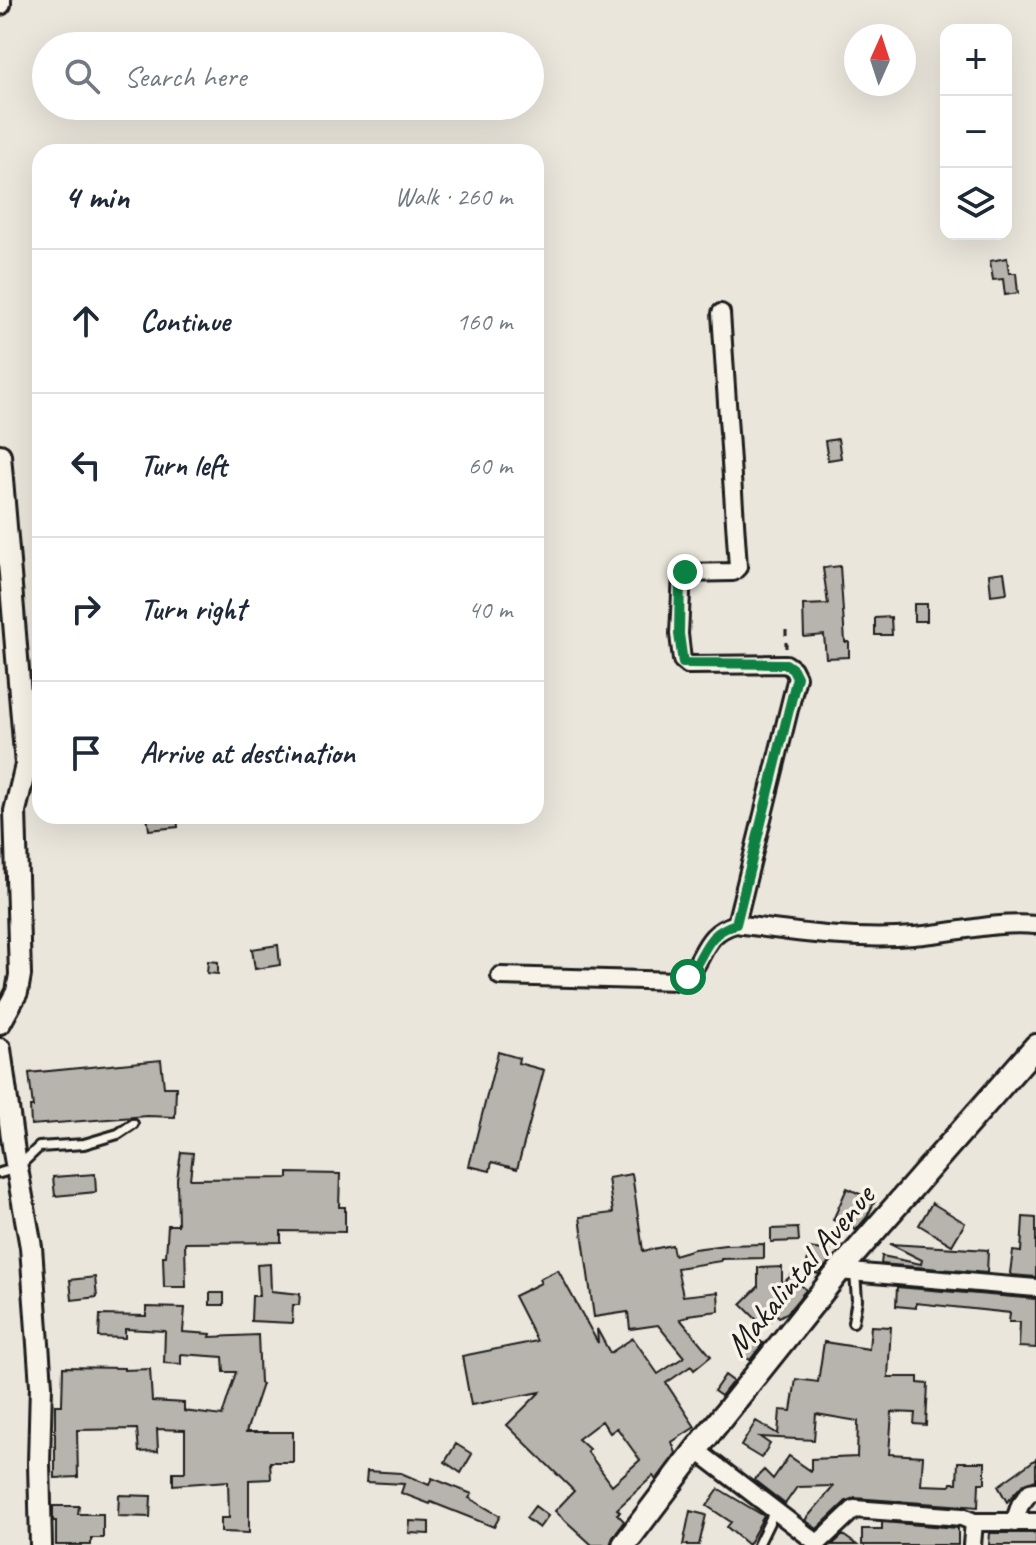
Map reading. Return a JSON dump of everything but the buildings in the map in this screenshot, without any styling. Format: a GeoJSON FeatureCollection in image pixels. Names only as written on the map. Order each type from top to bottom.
{"type":"FeatureCollection","features":[{"type":"Feature","properties":{"kind":"main road","name":"Makalintal Avenue"},"geometry":{"type":"LineString","coordinates":[[624,1545],[696,1450],[1036,1046]]}},
{"type":"Feature","properties":{"kind":"street"},"geometry":{"type":"LineString","coordinates":[[721,313],[738,567],[733,572],[682,573],[679,634],[682,660],[688,665],[786,664],[797,677],[736,924]]}},
{"type":"Feature","properties":{"kind":"street"},"geometry":{"type":"LineString","coordinates":[[0,455],[26,765],[15,811],[20,975],[17,992],[0,1023]]}},
{"type":"Feature","properties":{"kind":"street"},"geometry":{"type":"LineString","coordinates":[[500,976],[678,981],[688,977],[695,969],[710,938],[719,929],[736,924],[865,939],[1013,923],[1036,925]]}},
{"type":"Feature","properties":{"kind":"street"},"geometry":{"type":"LineString","coordinates":[[0,1049],[8,1170],[31,1247],[41,1385],[41,1545]]}},
{"type":"Feature","properties":{"kind":"street"},"geometry":{"type":"LineString","coordinates":[[847,1272],[1036,1288]]}},
{"type":"Feature","properties":{"kind":"street"},"geometry":{"type":"LineString","coordinates":[[696,1450],[816,1544],[854,1509],[962,1517],[974,1522],[1036,1522]]}},
{"type":"Feature","properties":{"kind":"street"},"geometry":{"type":"LineString","coordinates":[[1014,1523],[1020,1505],[1030,1492],[1036,1491]]}},
{"type":"Feature","properties":{"kind":"street"},"geometry":{"type":"LineString","coordinates":[[972,1545],[974,1522]]}},
{"type":"Feature","properties":{"kind":"lane"},"geometry":{"type":"LineString","coordinates":[[8,1170],[39,1147],[84,1144],[118,1134],[133,1124]]}},
{"type":"Feature","properties":{"kind":"lane"},"geometry":{"type":"LineString","coordinates":[[847,1272],[857,1300],[853,1322]]}},
{"type":"Feature","properties":{"kind":"lane"},"geometry":{"type":"LineString","coordinates":[[758,1545],[775,1510]]}},
{"type":"Feature","properties":{"kind":"path"},"geometry":{"type":"LineString","coordinates":[[786,628],[786,664]]}},
{"type":"Feature","properties":{"kind":"route"},"geometry":{"type":"LineString","coordinates":[[685,572],[680,576],[679,634],[683,663],[786,664],[797,677],[736,924],[719,929],[710,938],[688,977]]}}]}
